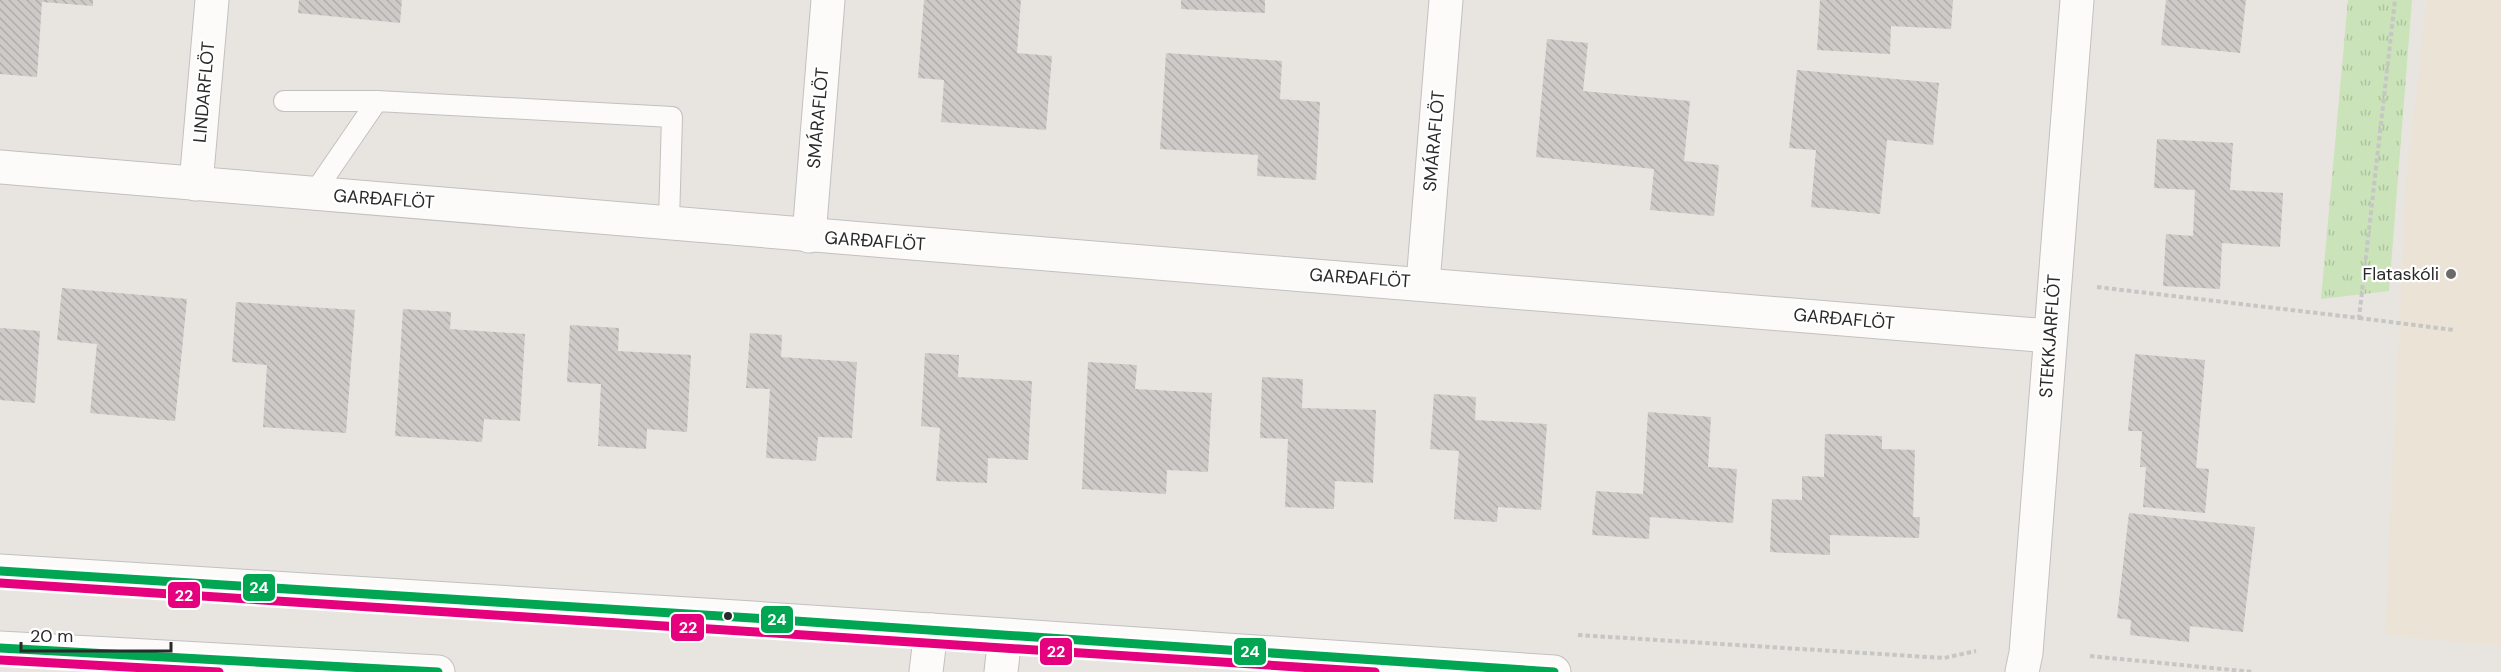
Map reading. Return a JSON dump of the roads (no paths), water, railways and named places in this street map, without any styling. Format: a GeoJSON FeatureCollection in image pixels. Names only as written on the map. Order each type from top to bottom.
{"type":"FeatureCollection","features":[{"type":"Feature","properties":{"kind":"street","name":"LINDARFLÖT"},"geometry":{"type":"LineString","coordinates":[[196,184],[212,0]]}},
{"type":"Feature","properties":{"kind":"street","name":"SMÁRAFLÖT"},"geometry":{"type":"LineString","coordinates":[[809,236],[828,0]]}},
{"type":"Feature","properties":{"kind":"street","name":"SMÁRAFLÖT"},"geometry":{"type":"LineString","coordinates":[[1423,283],[1446,0]]}},
{"type":"Feature","properties":{"kind":"street","name":"STEKKJARFLÖT"},"geometry":{"type":"LineString","coordinates":[[2022,672],[2026,653],[2077,0]]}},
{"type":"Feature","properties":{"kind":"street","name":"GARÐAFLÖT"},"geometry":{"type":"LineString","coordinates":[[0,167],[669,222],[809,236],[1423,283],[2050,336]]}},
{"type":"Feature","properties":{"kind":"street"},"geometry":{"type":"LineString","coordinates":[[0,571],[1554,672]]}},
{"type":"Feature","properties":{"kind":"street"},"geometry":{"type":"LineString","coordinates":[[926,672],[931,630]]}},
{"type":"Feature","properties":{"kind":"street"},"geometry":{"type":"LineString","coordinates":[[1000,672],[1005,636]]}},
{"type":"Feature","properties":{"kind":"street"},"geometry":{"type":"LineString","coordinates":[[0,648],[438,672]]}},
{"type":"Feature","properties":{"kind":"lane"},"geometry":{"type":"LineString","coordinates":[[284,101],[378,101],[672,117],[669,222]]}},
{"type":"Feature","properties":{"kind":"lane","name":"GARÐAFLÖT"},"geometry":{"type":"LineString","coordinates":[[314,193],[378,101]]}},
{"type":"Feature","properties":{"kind":"place","name":"Flataskóli"},"geometry":{"type":"Point","coordinates":[2451,274]}}]}
